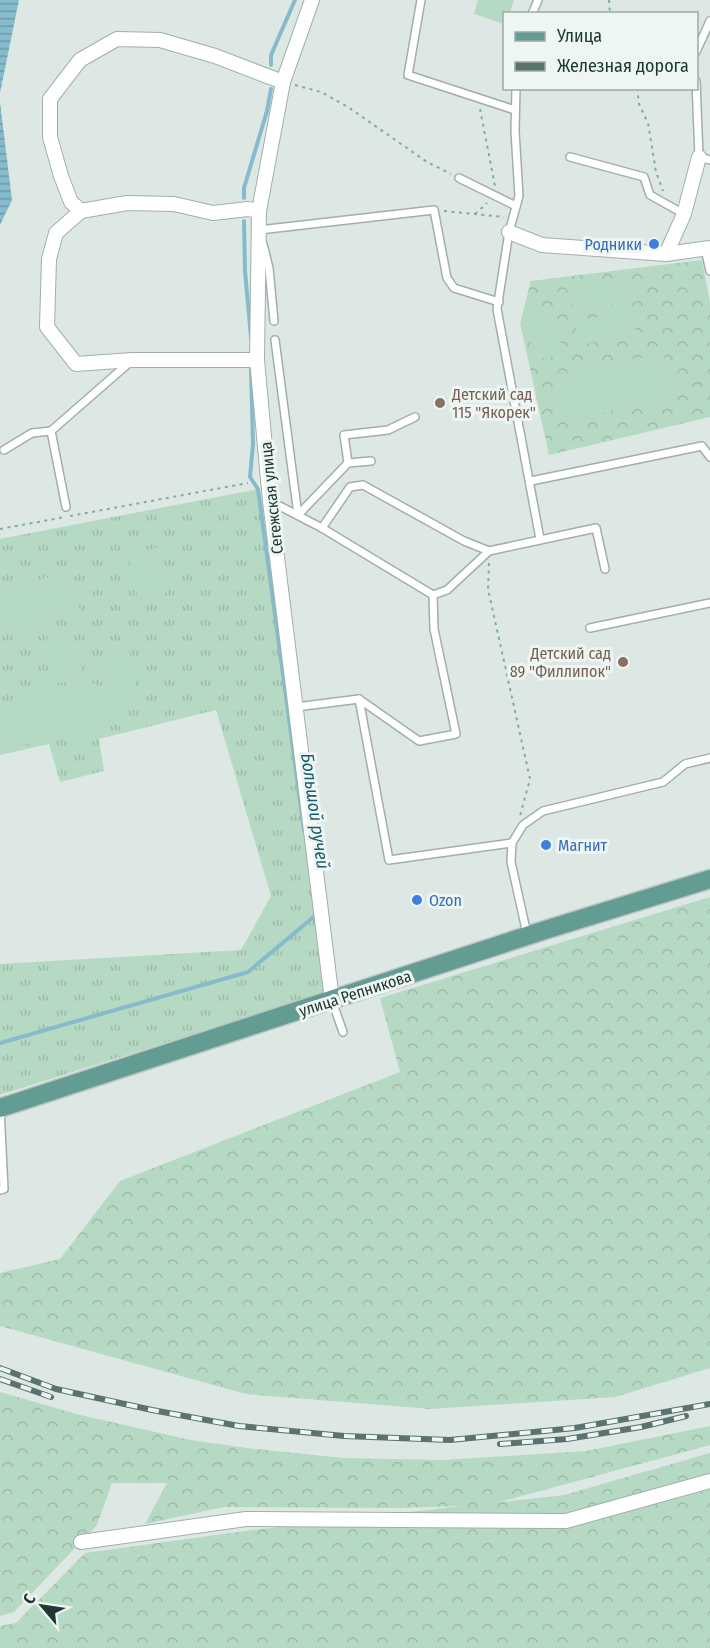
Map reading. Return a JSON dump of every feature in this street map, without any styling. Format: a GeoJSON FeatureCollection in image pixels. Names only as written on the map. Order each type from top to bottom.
{"type":"FeatureCollection","features":[{"type":"Feature","properties":{"kind":"main road","name":"улица Репникова"},"geometry":{"type":"LineString","coordinates":[[0,1108],[527,936],[710,879]]}},
{"type":"Feature","properties":{"kind":"street","name":"Сегежская улица"},"geometry":{"type":"LineString","coordinates":[[312,0],[283,82],[259,211],[257,360],[270,501],[332,1000]]}},
{"type":"Feature","properties":{"kind":"street"},"geometry":{"type":"LineString","coordinates":[[81,212],[71,202],[50,137],[50,99],[80,60],[117,39],[160,40],[215,56],[283,82]]}},
{"type":"Feature","properties":{"kind":"street"},"geometry":{"type":"LineString","coordinates":[[666,254],[705,158]]}},
{"type":"Feature","properties":{"kind":"street"},"geometry":{"type":"LineString","coordinates":[[257,360],[132,360],[76,364],[47,327],[48,259],[56,233],[81,212],[127,203],[174,204],[213,213],[248,209],[259,211]]}},
{"type":"Feature","properties":{"kind":"street"},"geometry":{"type":"LineString","coordinates":[[511,225],[542,245],[666,254],[707,248]]}},
{"type":"Feature","properties":{"kind":"street"},"geometry":{"type":"LineString","coordinates":[[81,1542],[246,1519],[566,1521],[710,1481]]}},
{"type":"Feature","properties":{"kind":"lane"},"geometry":{"type":"LineString","coordinates":[[421,0],[408,75],[514,110]]}},
{"type":"Feature","properties":{"kind":"lane"},"geometry":{"type":"LineString","coordinates":[[698,48],[710,21]]}},
{"type":"Feature","properties":{"kind":"lane"},"geometry":{"type":"LineString","coordinates":[[516,90],[514,110],[519,196],[511,225],[497,309],[531,481],[540,539]]}},
{"type":"Feature","properties":{"kind":"lane"},"geometry":{"type":"LineString","coordinates":[[697,90],[705,158]]}},
{"type":"Feature","properties":{"kind":"lane"},"geometry":{"type":"LineString","coordinates":[[570,157],[644,177],[650,195],[684,214]]}},
{"type":"Feature","properties":{"kind":"lane"},"geometry":{"type":"LineString","coordinates":[[459,178],[516,206]]}},
{"type":"Feature","properties":{"kind":"lane"},"geometry":{"type":"LineString","coordinates":[[274,321],[269,268],[259,231],[434,210],[447,278],[454,288],[499,302]]}},
{"type":"Feature","properties":{"kind":"lane"},"geometry":{"type":"LineString","coordinates":[[707,248],[710,271]]}},
{"type":"Feature","properties":{"kind":"lane"},"geometry":{"type":"LineString","coordinates":[[275,340],[298,515]]}},
{"type":"Feature","properties":{"kind":"lane"},"geometry":{"type":"LineString","coordinates":[[4,450],[32,433],[51,430],[132,360]]}},
{"type":"Feature","properties":{"kind":"lane"},"geometry":{"type":"LineString","coordinates":[[348,463],[344,435],[388,430],[415,417]]}},
{"type":"Feature","properties":{"kind":"lane"},"geometry":{"type":"LineString","coordinates":[[51,430],[66,507]]}},
{"type":"Feature","properties":{"kind":"lane"},"geometry":{"type":"LineString","coordinates":[[531,481],[702,446],[710,457]]}},
{"type":"Feature","properties":{"kind":"lane"},"geometry":{"type":"LineString","coordinates":[[298,515],[348,463],[371,461]]}},
{"type":"Feature","properties":{"kind":"lane"},"geometry":{"type":"LineString","coordinates":[[322,528],[350,487],[363,485],[464,541],[489,552]]}},
{"type":"Feature","properties":{"kind":"lane"},"geometry":{"type":"LineString","coordinates":[[270,501],[322,528],[433,595]]}},
{"type":"Feature","properties":{"kind":"lane"},"geometry":{"type":"LineString","coordinates":[[433,595],[447,590],[489,552],[596,528],[605,569]]}},
{"type":"Feature","properties":{"kind":"lane"},"geometry":{"type":"LineString","coordinates":[[296,707],[358,699],[419,741],[456,734],[434,629],[433,595]]}},
{"type":"Feature","properties":{"kind":"lane"},"geometry":{"type":"LineString","coordinates":[[590,628],[710,603]]}},
{"type":"Feature","properties":{"kind":"lane"},"geometry":{"type":"LineString","coordinates":[[358,699],[389,860],[512,843]]}},
{"type":"Feature","properties":{"kind":"lane"},"geometry":{"type":"LineString","coordinates":[[527,936],[512,862],[512,843],[523,825],[543,811],[663,782],[685,764],[710,758]]}},
{"type":"Feature","properties":{"kind":"lane"},"geometry":{"type":"LineString","coordinates":[[332,1000],[343,1032]]}},
{"type":"Feature","properties":{"kind":"lane"},"geometry":{"type":"LineString","coordinates":[[0,1108],[4,1189],[0,1190]]}},
{"type":"Feature","properties":{"kind":"path"},"geometry":{"type":"LineString","coordinates":[[283,82],[321,92],[348,107],[427,162],[459,178]]}},
{"type":"Feature","properties":{"kind":"path"},"geometry":{"type":"LineString","coordinates":[[637,90],[639,104],[648,123],[656,172],[668,205]]}},
{"type":"Feature","properties":{"kind":"path"},"geometry":{"type":"LineString","coordinates":[[476,214],[497,192],[477,98]]}},
{"type":"Feature","properties":{"kind":"path"},"geometry":{"type":"LineString","coordinates":[[434,210],[476,214],[511,225]]}},
{"type":"Feature","properties":{"kind":"path"},"geometry":{"type":"LineString","coordinates":[[0,529],[248,483]]}},
{"type":"Feature","properties":{"kind":"path"},"geometry":{"type":"LineString","coordinates":[[489,552],[488,589],[530,779],[512,843]]}},
{"type":"Feature","properties":{"kind":"green space"},"geometry":{"type":"Polygon","coordinates":[[[478,0],[514,0],[510,12],[503,12],[503,24],[474,14],[478,0]]]}},
{"type":"Feature","properties":{"kind":"green space"},"geometry":{"type":"Polygon","coordinates":[[[702,260],[710,303],[710,417],[549,455],[520,323],[531,281],[702,260]]]}},
{"type":"Feature","properties":{"kind":"green space"},"geometry":{"type":"Polygon","coordinates":[[[635,280],[638,301],[575,311],[569,291],[635,280]]]}},
{"type":"Feature","properties":{"kind":"green space"},"geometry":{"type":"Polygon","coordinates":[[[555,309],[563,354],[535,361],[525,316],[555,309]]]}},
{"type":"Feature","properties":{"kind":"green space"},"geometry":{"type":"Polygon","coordinates":[[[633,311],[636,334],[580,345],[574,321],[633,311]]]}},
{"type":"Feature","properties":{"kind":"green space"},"geometry":{"type":"Polygon","coordinates":[[[656,355],[674,361],[679,382],[664,400],[582,417],[560,411],[555,384],[570,370],[656,355]]]}},
{"type":"Feature","properties":{"kind":"green space"},"geometry":{"type":"Polygon","coordinates":[[[258,489],[326,992],[0,1095],[0,964],[241,950],[271,896],[216,710],[99,739],[104,771],[60,782],[49,744],[0,755],[0,539],[258,489]]]}},
{"type":"Feature","properties":{"kind":"green space"},"geometry":{"type":"Polygon","coordinates":[[[158,547],[166,593],[138,599],[128,555],[158,547]]]}},
{"type":"Feature","properties":{"kind":"green space"},"geometry":{"type":"Polygon","coordinates":[[[72,572],[81,615],[0,633],[0,588],[72,572]]]}},
{"type":"Feature","properties":{"kind":"green space"},"geometry":{"type":"Polygon","coordinates":[[[73,633],[83,678],[54,684],[44,640],[73,633]]]}},
{"type":"Feature","properties":{"kind":"green space"},"geometry":{"type":"Polygon","coordinates":[[[129,650],[138,696],[110,702],[100,658],[129,650]]]}},
{"type":"Feature","properties":{"kind":"green space"},"geometry":{"type":"Polygon","coordinates":[[[96,683],[106,727],[0,750],[0,704],[96,683]]]}},
{"type":"Feature","properties":{"kind":"green space"},"geometry":{"type":"Polygon","coordinates":[[[710,897],[710,1368],[615,1397],[431,1409],[246,1394],[0,1326],[0,1273],[60,1259],[120,1181],[400,1072],[380,998],[710,897]]]}},
{"type":"Feature","properties":{"kind":"green space"},"geometry":{"type":"Polygon","coordinates":[[[0,1392],[80,1415],[191,1440],[344,1458],[443,1460],[586,1451],[710,1426],[710,1445],[500,1502],[564,1495],[710,1453],[710,1648],[0,1648],[0,1626],[16,1623],[85,1553],[245,1531],[462,1506],[224,1507],[145,1524],[167,1483],[112,1483],[97,1525],[14,1612],[0,1616],[0,1392]]]}},
{"type":"Feature","properties":{"kind":"water"},"geometry":{"type":"Polygon","coordinates":[[[0,0],[19,0],[0,93],[0,0]]]}},
{"type":"Feature","properties":{"kind":"water"},"geometry":{"type":"Polygon","coordinates":[[[0,102],[12,200],[0,225],[0,102]]]}},
{"type":"Feature","properties":{"kind":"waterway"},"geometry":{"type":"LineString","coordinates":[[271,65],[271,55],[295,0]]}},
{"type":"Feature","properties":{"kind":"waterway"},"geometry":{"type":"LineString","coordinates":[[244,198],[244,188],[267,111],[271,89]]}},
{"type":"Feature","properties":{"kind":"waterway"},"geometry":{"type":"LineString","coordinates":[[244,221],[245,271],[251,337]]}},
{"type":"Feature","properties":{"kind":"waterway","name":"Большой ручей"},"geometry":{"type":"LineString","coordinates":[[251,369],[253,444],[250,477],[258,489],[304,830]]}},
{"type":"Feature","properties":{"kind":"waterway","name":"Большой ручей"},"geometry":{"type":"LineString","coordinates":[[0,1043],[248,972],[316,915]]}},
{"type":"Feature","properties":{"kind":"railway"},"geometry":{"type":"LineString","coordinates":[[0,1368],[56,1389],[152,1410],[239,1426],[344,1436],[450,1440],[575,1428],[710,1404]]}},
{"type":"Feature","properties":{"kind":"railway"},"geometry":{"type":"LineString","coordinates":[[0,1379],[51,1397]]}},
{"type":"Feature","properties":{"kind":"railway"},"geometry":{"type":"LineString","coordinates":[[500,1444],[567,1439],[641,1427],[686,1416]]}},
{"type":"Feature","properties":{"kind":"place","name":"Родники"},"geometry":{"type":"Point","coordinates":[654,244]}},
{"type":"Feature","properties":{"kind":"place","name":"Детский сад 115 \"Якорек\""},"geometry":{"type":"Point","coordinates":[440,403]}},
{"type":"Feature","properties":{"kind":"place","name":"Детский сад 89 \"Филлипок\""},"geometry":{"type":"Point","coordinates":[623,662]}},
{"type":"Feature","properties":{"kind":"place","name":"Магнит"},"geometry":{"type":"Point","coordinates":[546,845]}},
{"type":"Feature","properties":{"kind":"place","name":"Ozon"},"geometry":{"type":"Point","coordinates":[417,900]}}]}
